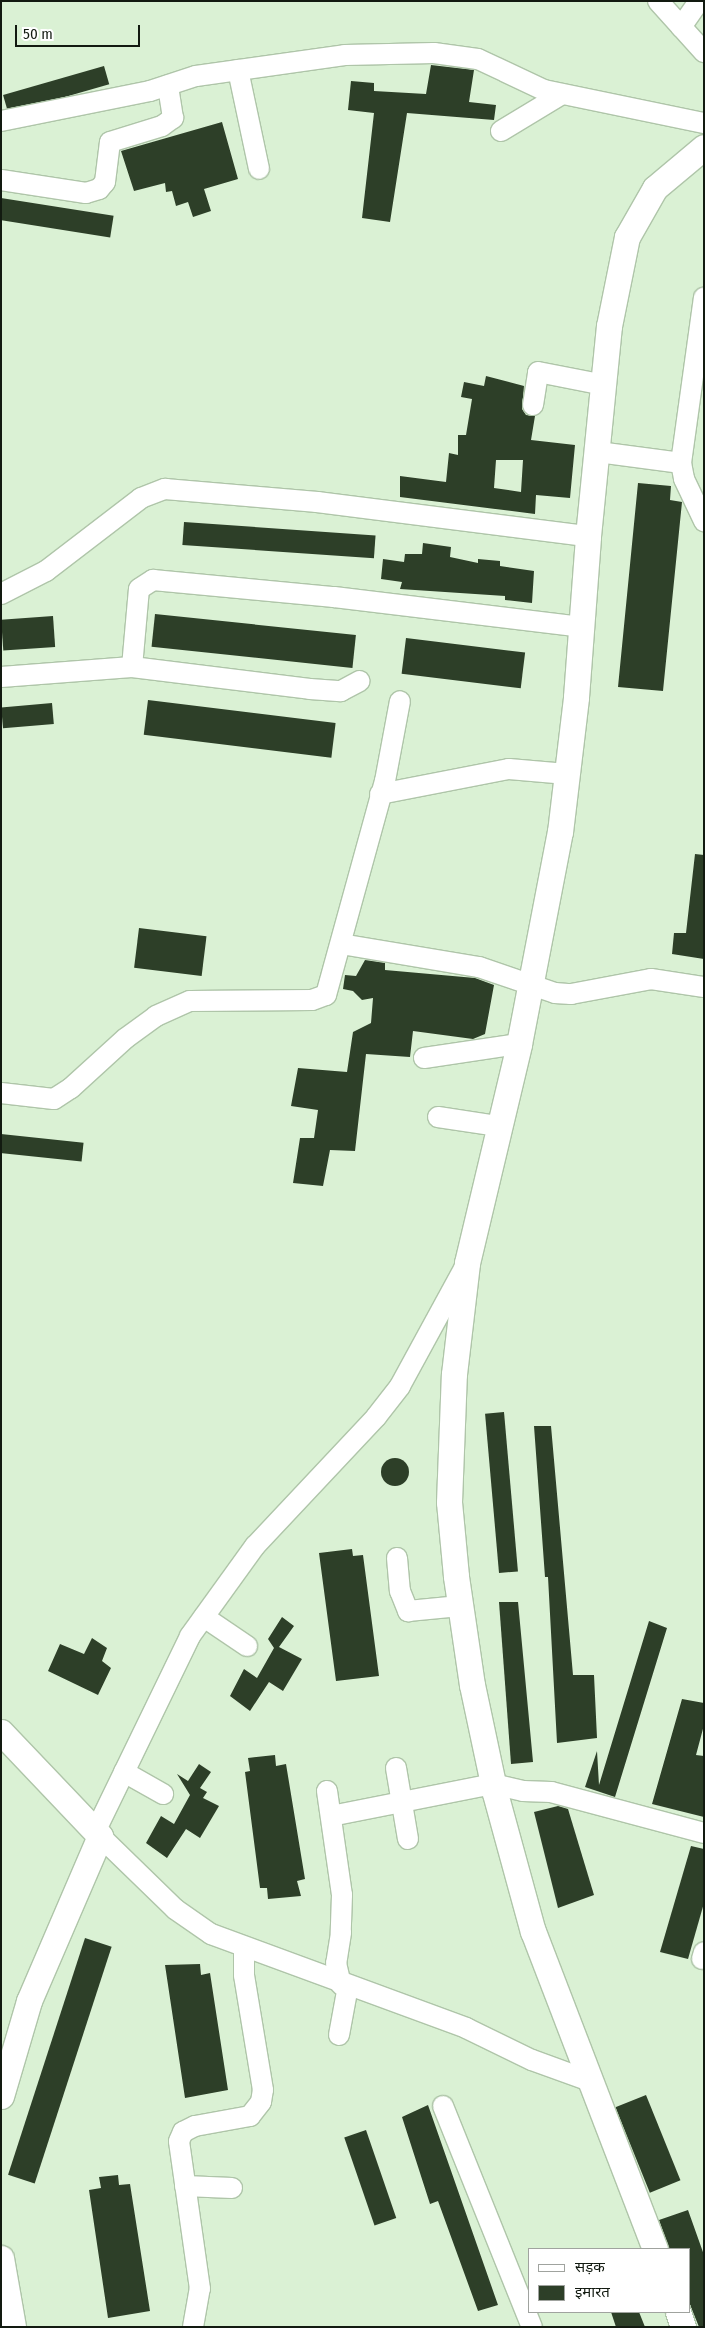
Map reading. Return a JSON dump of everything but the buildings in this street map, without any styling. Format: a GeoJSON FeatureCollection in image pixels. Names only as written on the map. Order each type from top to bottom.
{"type":"FeatureCollection","features":[{"type":"Feature","properties":{"kind":"street"},"geometry":{"type":"LineString","coordinates":[[658,1],[704,52]]}},
{"type":"Feature","properties":{"kind":"street"},"geometry":{"type":"LineString","coordinates":[[681,27],[699,1]]}},
{"type":"Feature","properties":{"kind":"street"},"geometry":{"type":"LineString","coordinates":[[1,121],[168,85],[196,76],[345,55],[434,53],[478,59],[544,90],[704,123]]}},
{"type":"Feature","properties":{"kind":"street"},"geometry":{"type":"LineString","coordinates":[[238,70],[259,169]]}},
{"type":"Feature","properties":{"kind":"street"},"geometry":{"type":"LineString","coordinates":[[1,180],[86,193],[99,190],[105,182],[110,142],[162,126],[173,118],[168,85]]}},
{"type":"Feature","properties":{"kind":"street"},"geometry":{"type":"LineString","coordinates":[[500,131],[562,94]]}},
{"type":"Feature","properties":{"kind":"street"},"geometry":{"type":"LineString","coordinates":[[655,2248],[587,2080],[533,1932],[493,1784],[460,1606],[449,1502],[454,1374],[467,1263],[519,1044],[560,832],[609,326],[627,237],[655,188],[704,147]]}},
{"type":"Feature","properties":{"kind":"street"},"geometry":{"type":"LineString","coordinates":[[704,298],[681,463],[684,479],[704,522]]}},
{"type":"Feature","properties":{"kind":"street"},"geometry":{"type":"LineString","coordinates":[[533,405],[538,372],[604,385]]}},
{"type":"Feature","properties":{"kind":"street"},"geometry":{"type":"LineString","coordinates":[[598,452],[681,463]]}},
{"type":"Feature","properties":{"kind":"street"},"geometry":{"type":"LineString","coordinates":[[1,594],[46,571],[141,498],[165,489],[317,502],[588,536]]}},
{"type":"Feature","properties":{"kind":"street"},"geometry":{"type":"LineString","coordinates":[[132,667],[139,589],[153,580],[334,597],[581,627]]}},
{"type":"Feature","properties":{"kind":"street"},"geometry":{"type":"LineString","coordinates":[[1,677],[132,667],[310,689],[341,691],[360,682]]}},
{"type":"Feature","properties":{"kind":"street"},"geometry":{"type":"LineString","coordinates":[[1,1093],[54,1099],[71,1088],[126,1038],[156,1016],[190,1002],[312,1000],[326,995],[380,794],[400,702]]}},
{"type":"Feature","properties":{"kind":"street"},"geometry":{"type":"LineString","coordinates":[[380,794],[510,769],[567,774]]}},
{"type":"Feature","properties":{"kind":"street"},"geometry":{"type":"LineString","coordinates":[[341,944],[479,967],[530,986],[571,994],[651,979],[704,986]]}},
{"type":"Feature","properties":{"kind":"street"},"geometry":{"type":"LineString","coordinates":[[424,1058],[519,1044]]}},
{"type":"Feature","properties":{"kind":"street"},"geometry":{"type":"LineString","coordinates":[[438,1117],[498,1126]]}},
{"type":"Feature","properties":{"kind":"street"},"geometry":{"type":"LineString","coordinates":[[1,2096],[29,2001],[98,1833],[124,1772],[190,1636],[255,1546],[376,1417],[400,1386],[467,1263]]}},
{"type":"Feature","properties":{"kind":"street"},"geometry":{"type":"LineString","coordinates":[[397,1558],[400,1592],[408,1611],[460,1606]]}},
{"type":"Feature","properties":{"kind":"street"},"geometry":{"type":"LineString","coordinates":[[204,1617],[247,1646]]}},
{"type":"Feature","properties":{"kind":"street"},"geometry":{"type":"LineString","coordinates":[[1,1732],[98,1833],[175,1909],[211,1934],[244,1948],[466,2028],[532,2060],[587,2080]]}},
{"type":"Feature","properties":{"kind":"street"},"geometry":{"type":"LineString","coordinates":[[396,1768],[408,1840]]}},
{"type":"Feature","properties":{"kind":"street"},"geometry":{"type":"LineString","coordinates":[[124,1772],[163,1794]]}},
{"type":"Feature","properties":{"kind":"street"},"geometry":{"type":"LineString","coordinates":[[331,1816],[493,1784],[522,1791],[551,1792],[704,1833]]}},
{"type":"Feature","properties":{"kind":"street"},"geometry":{"type":"LineString","coordinates":[[327,1791],[342,1895],[341,1934],[336,1963],[345,1985],[339,2035]]}},
{"type":"Feature","properties":{"kind":"street"},"geometry":{"type":"LineString","coordinates":[[193,2327],[200,2289],[179,2141],[183,2132],[213,2121],[250,2116],[261,2102],[263,2090],[244,1975],[244,1948]]}},
{"type":"Feature","properties":{"kind":"street"},"geometry":{"type":"LineString","coordinates":[[443,2106],[532,2327]]}},
{"type":"Feature","properties":{"kind":"street"},"geometry":{"type":"LineString","coordinates":[[185,2186],[232,2188]]}},
{"type":"Feature","properties":{"kind":"street"},"geometry":{"type":"LineString","coordinates":[[1,2258],[13,2327]]}},
{"type":"Feature","properties":{"kind":"street"},"geometry":{"type":"LineString","coordinates":[[678,2313],[683,2327]]}}]}
